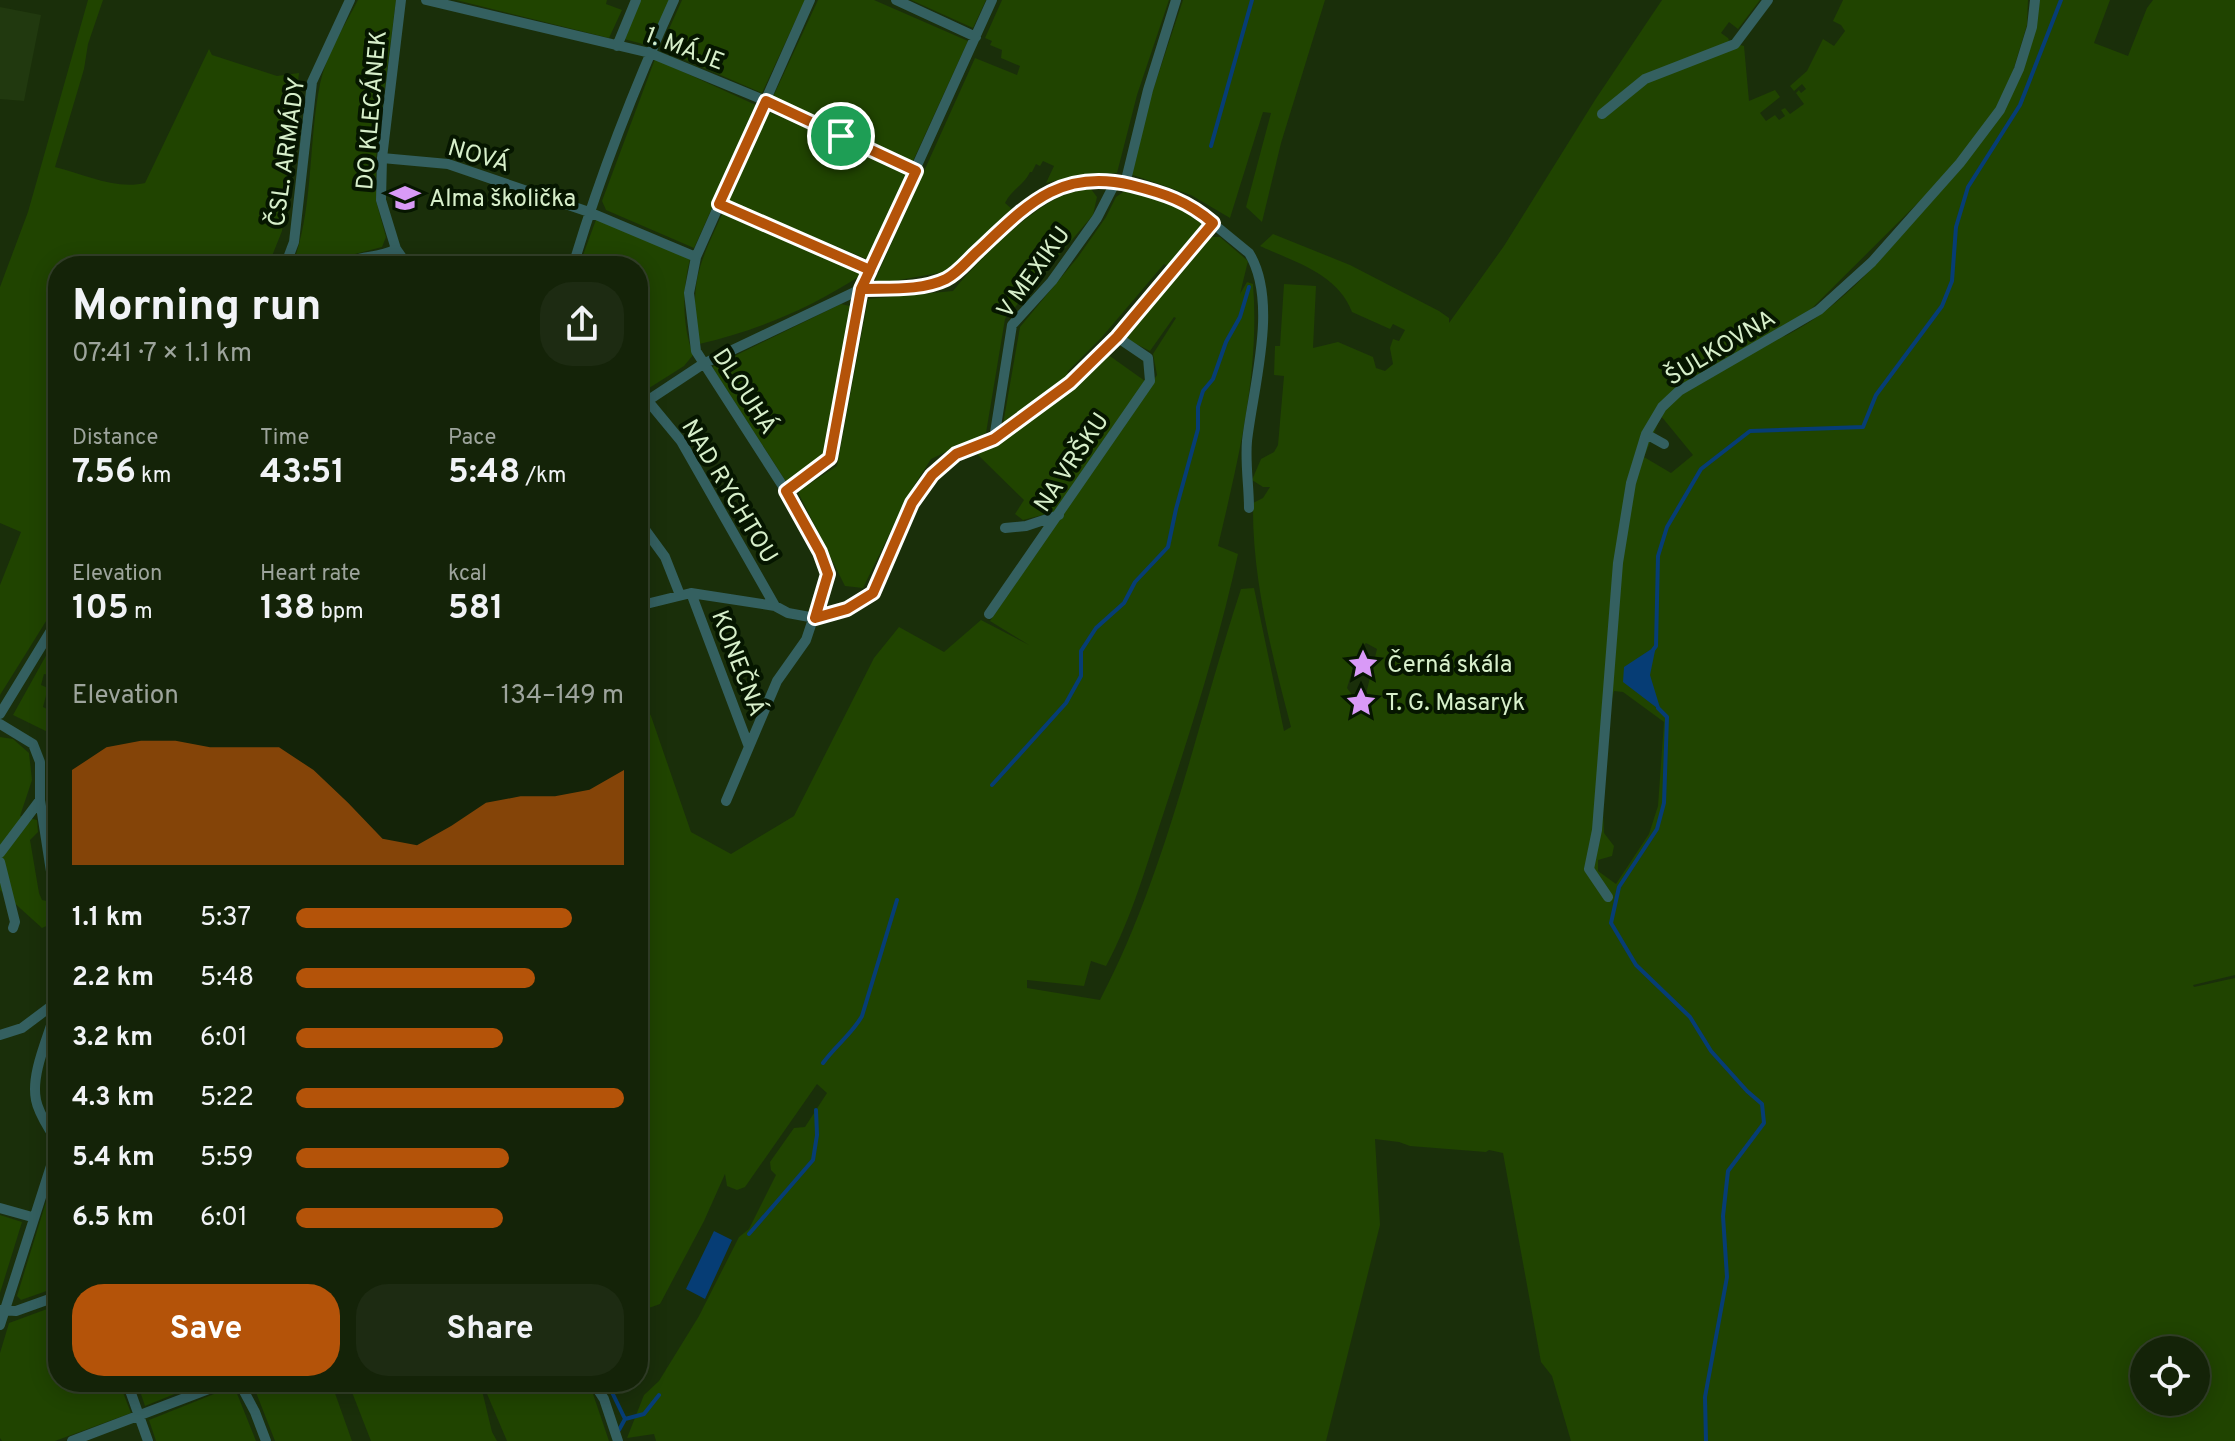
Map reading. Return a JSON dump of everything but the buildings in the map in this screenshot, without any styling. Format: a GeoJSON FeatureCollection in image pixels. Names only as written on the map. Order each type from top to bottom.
{"type":"FeatureCollection","features":[{"type":"Feature","properties":{"kind":"street","name":"ČSL. ARMÁDY"},"geometry":{"type":"LineString","coordinates":[[289,256],[294,242],[312,82],[350,0]]}},
{"type":"Feature","properties":{"kind":"street","name":"DO KLECÁNEK"},"geometry":{"type":"LineString","coordinates":[[401,0],[382,158],[381,200],[401,256]]}},
{"type":"Feature","properties":{"kind":"street","name":"1. MÁJE"},"geometry":{"type":"LineString","coordinates":[[426,0],[650,53],[766,101],[916,171]]}},
{"type":"Feature","properties":{"kind":"street"},"geometry":{"type":"LineString","coordinates":[[617,46],[636,0]]}},
{"type":"Feature","properties":{"kind":"street"},"geometry":{"type":"LineString","coordinates":[[576,256],[589,212],[650,53],[674,0]]}},
{"type":"Feature","properties":{"kind":"street","name":"DLOUHÁ"},"geometry":{"type":"LineString","coordinates":[[726,801],[777,681],[806,640],[828,574],[820,552],[786,491],[696,351],[689,293],[696,257],[810,0]]}},
{"type":"Feature","properties":{"kind":"street"},"geometry":{"type":"LineString","coordinates":[[896,0],[976,37]]}},
{"type":"Feature","properties":{"kind":"street"},"geometry":{"type":"LineString","coordinates":[[786,491],[830,458],[861,289],[992,0]]}},
{"type":"Feature","properties":{"kind":"street","name":"V MEXIKU"},"geometry":{"type":"LineString","coordinates":[[994,439],[1012,325],[1052,281],[1120,183],[1176,0]]}},
{"type":"Feature","properties":{"kind":"street"},"geometry":{"type":"LineString","coordinates":[[1602,114],[1645,79],[1735,44],[1768,0]]}},
{"type":"Feature","properties":{"kind":"street","name":"ŠULKOVNA"},"geometry":{"type":"LineString","coordinates":[[1608,897],[1589,869],[1597,830],[1618,563],[1631,483],[1646,434],[1662,407],[1679,391],[1819,310],[1864,270],[1960,163],[2000,110],[2019,69],[2032,27],[2035,0]]}},
{"type":"Feature","properties":{"kind":"street","name":"NOVÁ"},"geometry":{"type":"LineString","coordinates":[[382,158],[448,164],[589,212],[696,257]]}},
{"type":"Feature","properties":{"kind":"street"},"geometry":{"type":"LineString","coordinates":[[648,400],[703,364],[861,289],[903,288],[947,279],[1042,195],[1073,182],[1120,183],[1156,191],[1188,203],[1249,253],[1258,274],[1261,295],[1259,362],[1247,446],[1249,508]]}},
{"type":"Feature","properties":{"kind":"street"},"geometry":{"type":"LineString","coordinates":[[719,204],[870,270]]}},
{"type":"Feature","properties":{"kind":"street","name":"NA VRŠKU"},"geometry":{"type":"LineString","coordinates":[[815,618],[847,609],[873,593],[912,503],[932,475],[956,454],[994,439],[1070,383],[1117,337],[1213,223]]}},
{"type":"Feature","properties":{"kind":"street"},"geometry":{"type":"LineString","coordinates":[[380,256],[396,249]]}},
{"type":"Feature","properties":{"kind":"street","name":"NA VRŠKU"},"geometry":{"type":"LineString","coordinates":[[989,614],[1150,381],[1148,358],[1117,337]]}},
{"type":"Feature","properties":{"kind":"street","name":"NAD RYCHTOU"},"geometry":{"type":"LineString","coordinates":[[648,408],[681,441],[775,606]]}},
{"type":"Feature","properties":{"kind":"street"},"geometry":{"type":"LineString","coordinates":[[1646,434],[1664,444]]}},
{"type":"Feature","properties":{"kind":"street"},"geometry":{"type":"LineString","coordinates":[[1005,528],[1026,526],[1059,515]]}},
{"type":"Feature","properties":{"kind":"street","name":"KONEČNÁ"},"geometry":{"type":"LineString","coordinates":[[648,534],[686,594],[749,747]]}},
{"type":"Feature","properties":{"kind":"street"},"geometry":{"type":"LineString","coordinates":[[648,604],[686,594],[775,606],[788,613],[815,618]]}},
{"type":"Feature","properties":{"kind":"street"},"geometry":{"type":"LineString","coordinates":[[0,714],[48,635]]}},
{"type":"Feature","properties":{"kind":"street"},"geometry":{"type":"LineString","coordinates":[[0,724],[33,745],[40,762],[40,800],[48,852]]}},
{"type":"Feature","properties":{"kind":"street"},"geometry":{"type":"LineString","coordinates":[[0,853],[40,800]]}},
{"type":"Feature","properties":{"kind":"street"},"geometry":{"type":"LineString","coordinates":[[0,862],[15,922],[13,928]]}},
{"type":"Feature","properties":{"kind":"street"},"geometry":{"type":"LineString","coordinates":[[0,1035],[22,1028],[48,1008]]}},
{"type":"Feature","properties":{"kind":"street"},"geometry":{"type":"LineString","coordinates":[[48,1035],[35,1098],[48,1128]]}},
{"type":"Feature","properties":{"kind":"street"},"geometry":{"type":"LineString","coordinates":[[43,1052],[48,1050]]}},
{"type":"Feature","properties":{"kind":"street"},"geometry":{"type":"LineString","coordinates":[[0,1325],[48,1172]]}},
{"type":"Feature","properties":{"kind":"street"},"geometry":{"type":"LineString","coordinates":[[0,1208],[32,1217]]}},
{"type":"Feature","properties":{"kind":"street"},"geometry":{"type":"LineString","coordinates":[[2,1311],[16,1311],[48,1300]]}},
{"type":"Feature","properties":{"kind":"street"},"geometry":{"type":"LineString","coordinates":[[131,1392],[148,1441]]}},
{"type":"Feature","properties":{"kind":"street"},"geometry":{"type":"LineString","coordinates":[[72,1441],[200,1392]]}},
{"type":"Feature","properties":{"kind":"street"},"geometry":{"type":"LineString","coordinates":[[244,1392],[266,1441]]}},
{"type":"Feature","properties":{"kind":"street"},"geometry":{"type":"LineString","coordinates":[[599,1392],[618,1441]]}},
{"type":"Feature","properties":{"kind":"shaded area"},"geometry":{"type":"Polygon","coordinates":[[[88,0],[103,0],[55,167],[111,183],[145,183],[209,49],[212,55],[277,76],[299,73],[282,231],[272,256],[48,256],[48,618],[0,695],[0,585],[21,532],[0,523],[0,287],[28,212],[88,0]]]}},
{"type":"Feature","properties":{"kind":"shaded area"},"geometry":{"type":"Polygon","coordinates":[[[358,0],[396,0],[376,157],[376,201],[386,237],[382,247],[348,256],[295,256],[304,222],[316,106],[331,51],[358,0]]]}},
{"type":"Feature","properties":{"kind":"shaded area"},"geometry":{"type":"Polygon","coordinates":[[[456,0],[607,0],[606,4],[622,10],[609,38],[456,0]]]}},
{"type":"Feature","properties":{"kind":"shaded area"},"geometry":{"type":"Polygon","coordinates":[[[640,0],[670,0],[655,35],[643,44],[624,39],[640,0]]]}},
{"type":"Feature","properties":{"kind":"shaded area"},"geometry":{"type":"Polygon","coordinates":[[[682,0],[805,0],[762,93],[660,49],[682,0]]]}},
{"type":"Feature","properties":{"kind":"shaded area"},"geometry":{"type":"Polygon","coordinates":[[[818,0],[874,0],[968,41],[912,163],[772,99],[818,0]]]}},
{"type":"Feature","properties":{"kind":"shaded area"},"geometry":{"type":"Polygon","coordinates":[[[911,0],[986,0],[973,28],[911,0]]]}},
{"type":"Feature","properties":{"kind":"shaded area"},"geometry":{"type":"Polygon","coordinates":[[[1002,0],[1169,0],[1137,95],[1117,173],[1074,176],[1046,183],[1054,166],[1043,161],[1040,166],[1036,164],[1005,203],[1012,209],[950,271],[882,283],[875,280],[975,58],[1017,75],[1020,66],[1001,58],[1002,50],[990,45],[992,41],[985,38],[1002,0]]]}},
{"type":"Feature","properties":{"kind":"shaded area"},"geometry":{"type":"Polygon","coordinates":[[[1183,0],[1325,0],[1281,143],[1262,222],[1246,207],[1271,113],[1263,112],[1230,218],[1191,195],[1130,174],[1150,99],[1183,0]]]}},
{"type":"Feature","properties":{"kind":"shaded area"},"geometry":{"type":"Polygon","coordinates":[[[1662,0],[1760,0],[1738,29],[1729,22],[1721,33],[1728,38],[1733,49],[1744,46],[1749,101],[1775,90],[1780,97],[1760,113],[1766,121],[1775,115],[1779,120],[1785,116],[1781,110],[1785,108],[1790,114],[1804,104],[1796,93],[1806,89],[1802,84],[1794,91],[1790,86],[1807,71],[1823,39],[1834,46],[1845,31],[1833,21],[1843,0],[2028,0],[2027,25],[2001,110],[2039,0],[2110,0],[2094,43],[2128,56],[2153,0],[2235,0],[2235,975],[2193,985],[2235,978],[2235,1441],[1571,1441],[1552,1376],[1541,1362],[1503,1153],[1410,1146],[1375,1139],[1380,1225],[1326,1441],[656,1441],[654,1434],[627,1438],[644,1395],[659,1381],[699,1316],[739,1237],[749,1229],[776,1175],[771,1170],[770,1162],[794,1128],[805,1127],[827,1093],[817,1084],[745,1187],[737,1190],[727,1186],[725,1174],[660,1304],[648,1308],[648,711],[691,832],[731,854],[794,816],[874,658],[899,627],[944,652],[981,620],[1029,645],[990,621],[1157,375],[1153,354],[1176,318],[1150,351],[1128,340],[1126,335],[1212,237],[1220,237],[1248,261],[1240,294],[1247,282],[1253,284],[1254,317],[1246,416],[1218,546],[1238,554],[1222,619],[1195,716],[1145,870],[1124,929],[1106,966],[1091,961],[1084,986],[1027,980],[1027,988],[1100,1000],[1144,901],[1162,850],[1241,589],[1254,588],[1284,731],[1291,727],[1270,644],[1256,560],[1253,503],[1263,498],[1270,487],[1263,487],[1252,480],[1261,459],[1274,452],[1278,445],[1284,376],[1274,375],[1275,346],[1280,346],[1284,284],[1316,286],[1313,348],[1338,342],[1373,357],[1376,368],[1385,371],[1393,364],[1390,348],[1393,339],[1399,341],[1405,330],[1393,324],[1390,329],[1352,312],[1337,288],[1326,279],[1260,246],[1273,234],[1350,265],[1439,311],[1449,318],[1449,323],[1504,246],[1662,0]],[[1968,153],[1783,337],[1837,302],[1906,229],[1968,153]],[[1661,416],[1644,457],[1671,473],[1693,455],[1661,416]],[[1366,643],[1359,649],[1347,688],[1356,700],[1364,702],[1377,649],[1366,643]],[[1614,691],[1609,711],[1603,811],[1604,833],[1614,846],[1612,856],[1598,860],[1598,871],[1616,884],[1649,834],[1658,806],[1664,722],[1623,692],[1614,691]]]}},
{"type":"Feature","properties":{"kind":"shaded area"},"geometry":{"type":"Polygon","coordinates":[[[0,7],[41,15],[24,101],[0,99],[0,7]]]}},
{"type":"Feature","properties":{"kind":"shaded area"},"geometry":{"type":"Polygon","coordinates":[[[655,59],[758,106],[694,248],[606,210],[602,201],[655,59]]]}},
{"type":"Feature","properties":{"kind":"shaded area"},"geometry":{"type":"Polygon","coordinates":[[[767,111],[908,173],[869,260],[727,201],[767,111]]]}},
{"type":"Feature","properties":{"kind":"shaded area"},"geometry":{"type":"Polygon","coordinates":[[[1091,189],[1097,197],[1093,215],[1005,319],[986,433],[931,459],[910,492],[863,588],[845,586],[799,494],[800,490],[837,466],[868,299],[953,291],[990,251],[1038,210],[1067,194],[1091,189]]]}},
{"type":"Feature","properties":{"kind":"shaded area"},"geometry":{"type":"Polygon","coordinates":[[[1126,190],[1185,207],[1200,217],[1201,227],[1169,267],[1164,264],[1102,337],[1067,372],[1071,375],[1002,430],[1020,327],[1078,257],[1116,197],[1126,190]]]}},
{"type":"Feature","properties":{"kind":"shaded area"},"geometry":{"type":"Polygon","coordinates":[[[723,212],[862,272],[841,288],[782,317],[699,344],[695,305],[698,276],[723,212]]]}},
{"type":"Feature","properties":{"kind":"shaded area"},"geometry":{"type":"Polygon","coordinates":[[[597,217],[690,259],[684,307],[693,355],[684,366],[648,389],[648,256],[583,256],[597,217]]]}},
{"type":"Feature","properties":{"kind":"shaded area"},"geometry":{"type":"Polygon","coordinates":[[[841,304],[854,307],[826,454],[821,462],[787,483],[712,367],[841,304]]]}},
{"type":"Feature","properties":{"kind":"shaded area"},"geometry":{"type":"Polygon","coordinates":[[[1107,354],[1145,381],[1058,511],[1023,520],[1015,514],[1024,500],[976,453],[1008,438],[1107,354]]]}},
{"type":"Feature","properties":{"kind":"shaded area"},"geometry":{"type":"Polygon","coordinates":[[[48,652],[48,675],[44,674],[41,685],[48,688],[43,707],[47,709],[48,732],[13,715],[48,652]]]}},
{"type":"Feature","properties":{"kind":"shaded area"},"geometry":{"type":"Polygon","coordinates":[[[0,737],[13,739],[29,753],[32,780],[20,816],[37,820],[38,832],[30,840],[39,893],[42,900],[48,901],[48,925],[42,928],[0,890],[0,737]]]}},
{"type":"Feature","properties":{"kind":"shaded area"},"geometry":{"type":"Polygon","coordinates":[[[48,1195],[48,1291],[21,1300],[17,1296],[48,1195]]]}},
{"type":"Feature","properties":{"kind":"shaded area"},"geometry":{"type":"Polygon","coordinates":[[[0,1215],[22,1222],[0,1293],[0,1215]]]}},
{"type":"Feature","properties":{"kind":"shaded area"},"geometry":{"type":"Polygon","coordinates":[[[48,1309],[48,1392],[123,1392],[131,1413],[55,1441],[2,1441],[0,1353],[9,1323],[48,1309]]]}},
{"type":"Feature","properties":{"kind":"shaded area"},"geometry":{"type":"Polygon","coordinates":[[[140,1392],[179,1392],[145,1406],[140,1392]]]}},
{"type":"Feature","properties":{"kind":"shaded area"},"geometry":{"type":"Polygon","coordinates":[[[219,1392],[236,1392],[256,1441],[156,1441],[149,1420],[219,1392]]]}},
{"type":"Feature","properties":{"kind":"shaded area"},"geometry":{"type":"Polygon","coordinates":[[[256,1392],[335,1392],[352,1441],[275,1441],[256,1392]]]}},
{"type":"Feature","properties":{"kind":"shaded area"},"geometry":{"type":"Polygon","coordinates":[[[352,1392],[482,1392],[497,1441],[371,1441],[352,1392]]]}},
{"type":"Feature","properties":{"kind":"shaded area"},"geometry":{"type":"Polygon","coordinates":[[[486,1392],[592,1392],[609,1441],[507,1441],[486,1392]]]}},
{"type":"Feature","properties":{"kind":"water"},"geometry":{"type":"Polygon","coordinates":[[[1656,646],[1650,675],[1661,711],[1623,682],[1624,667],[1656,646]]]}},
{"type":"Feature","properties":{"kind":"water"},"geometry":{"type":"Polygon","coordinates":[[[714,1231],[732,1240],[705,1299],[686,1289],[714,1231]]]}},
{"type":"Feature","properties":{"kind":"waterway"},"geometry":{"type":"LineString","coordinates":[[1211,146],[1252,0]]}},
{"type":"Feature","properties":{"kind":"waterway"},"geometry":{"type":"LineString","coordinates":[[1653,650],[1656,646],[1658,556],[1667,527],[1701,469],[1750,431],[1863,427],[1876,395],[1942,306],[1952,281],[1956,227],[1968,187],[2020,105],[2061,0]]}},
{"type":"Feature","properties":{"kind":"waterway"},"geometry":{"type":"LineString","coordinates":[[992,785],[1066,703],[1081,676],[1081,651],[1096,628],[1124,603],[1135,582],[1168,547],[1198,429],[1198,407],[1240,317],[1249,287]]}},
{"type":"Feature","properties":{"kind":"waterway"},"geometry":{"type":"LineString","coordinates":[[1658,708],[1667,717],[1664,803],[1657,829],[1619,887],[1611,923],[1636,965],[1690,1017],[1711,1051],[1762,1104],[1764,1123],[1728,1171],[1723,1216],[1727,1277],[1705,1397],[1706,1441]]}},
{"type":"Feature","properties":{"kind":"waterway"},"geometry":{"type":"LineString","coordinates":[[823,1063],[862,1016],[897,900]]}},
{"type":"Feature","properties":{"kind":"waterway"},"geometry":{"type":"LineString","coordinates":[[749,1234],[813,1160],[817,1135],[816,1110]]}},
{"type":"Feature","properties":{"kind":"waterway"},"geometry":{"type":"LineString","coordinates":[[612,1392],[625,1419]]}},
{"type":"Feature","properties":{"kind":"waterway"},"geometry":{"type":"LineString","coordinates":[[619,1430],[625,1419],[644,1414],[659,1395]]}},
{"type":"Feature","properties":{"kind":"place","name":"Alma školička"},"geometry":{"type":"Point","coordinates":[405,198]}},
{"type":"Feature","properties":{"kind":"place","name":"Černá skála"},"geometry":{"type":"Point","coordinates":[1363,664]}},
{"type":"Feature","properties":{"kind":"place","name":"T. G. Masaryk"},"geometry":{"type":"Point","coordinates":[1361,702]}},
{"type":"Feature","properties":{"kind":"route"},"geometry":{"type":"LineString","coordinates":[[841,136],[766,101],[719,204],[870,270],[861,289],[830,458],[786,491],[820,552],[828,574],[815,618],[847,609],[873,593],[912,503],[932,475],[956,454],[994,439],[1070,383],[1117,337],[1213,223],[1188,203],[1156,191],[1125,184],[1073,182],[1042,195],[947,279],[903,288],[861,289],[870,270],[916,171],[841,136]]}}]}
